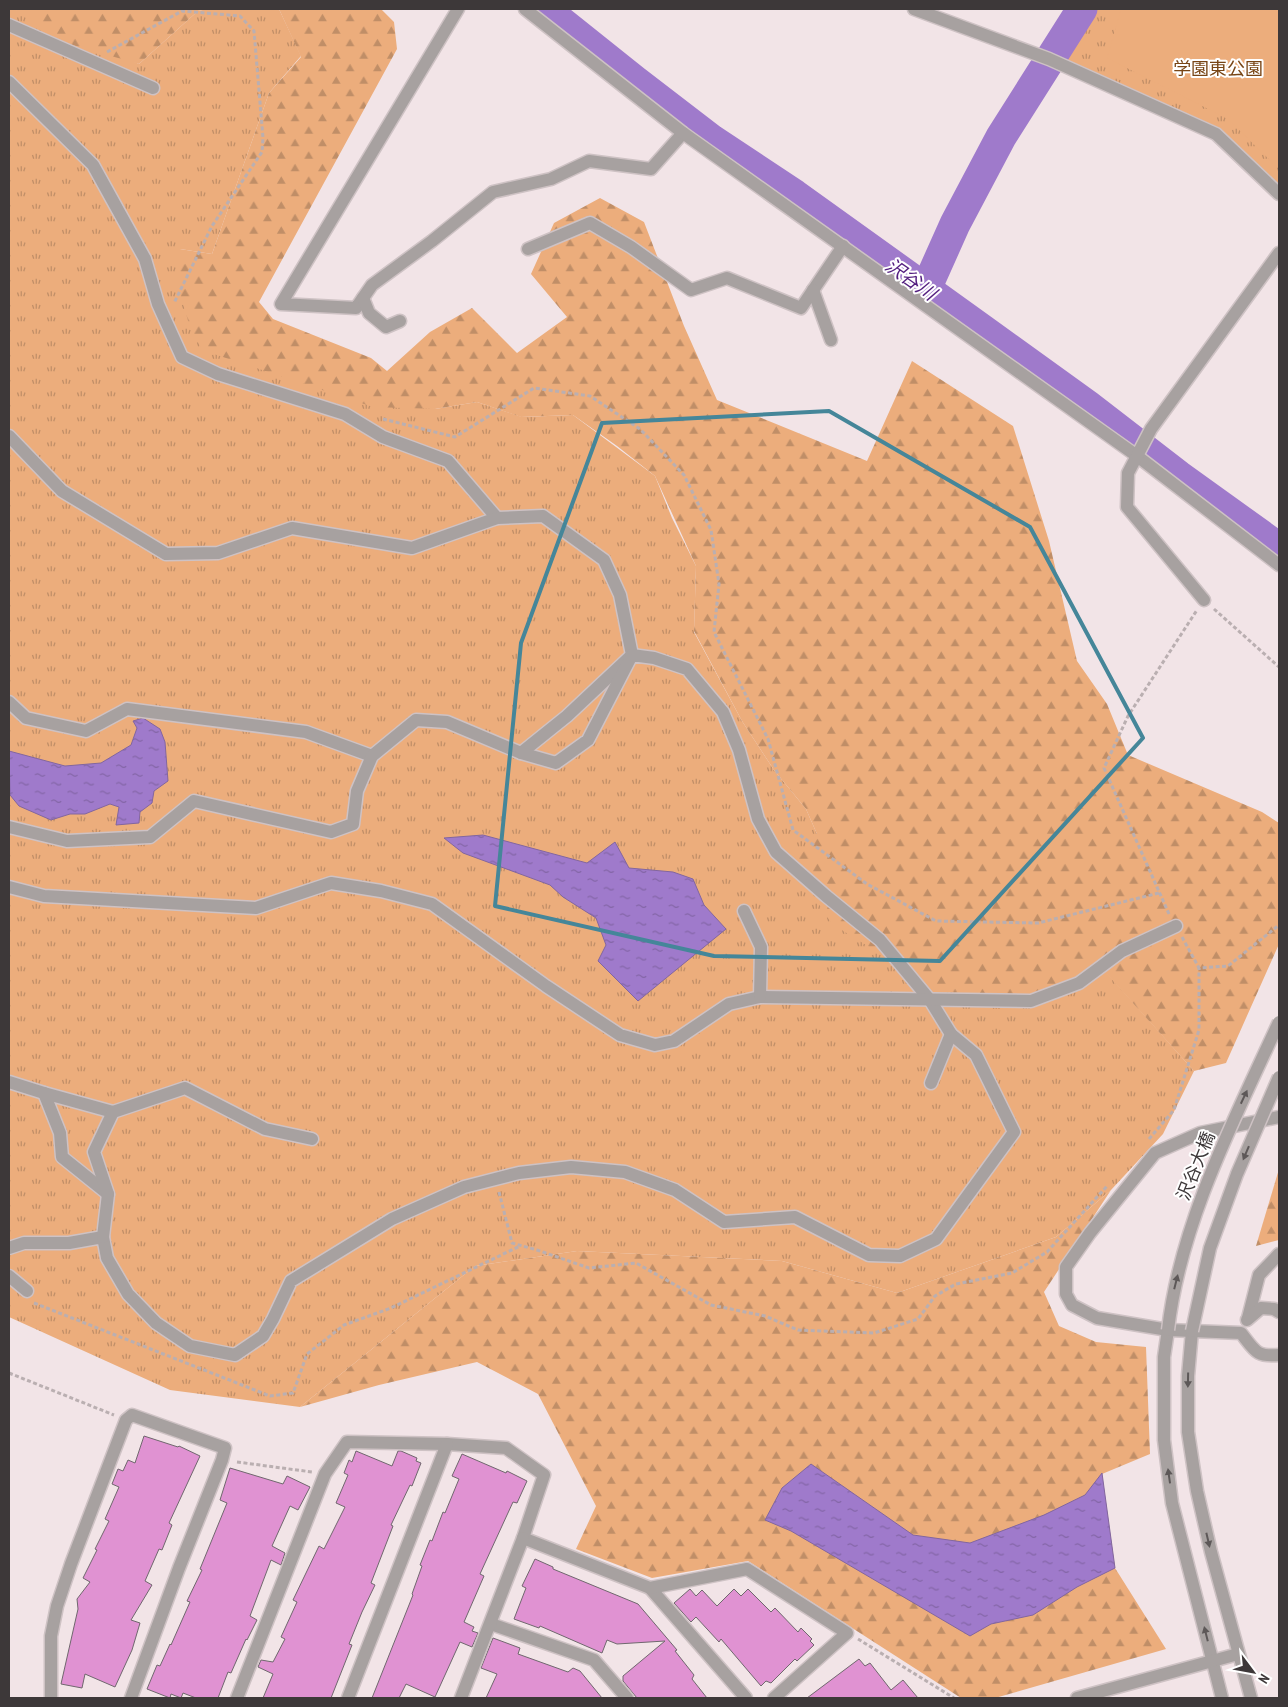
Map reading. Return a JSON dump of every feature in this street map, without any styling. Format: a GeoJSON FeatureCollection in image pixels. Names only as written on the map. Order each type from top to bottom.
{"type":"FeatureCollection","features":[{"type":"Feature","properties":{"kind":"street"},"geometry":{"type":"LineString","coordinates":[[458,9],[280,304],[356,308],[372,285],[432,241],[493,192],[551,179],[589,161],[651,169],[683,133]]}},
{"type":"Feature","properties":{"kind":"street"},"geometry":{"type":"LineString","coordinates":[[525,9],[683,133],[1137,456],[1279,565]]}},
{"type":"Feature","properties":{"kind":"street"},"geometry":{"type":"LineString","coordinates":[[914,9],[1049,59],[1216,134],[1279,194]]}},
{"type":"Feature","properties":{"kind":"street"},"geometry":{"type":"LineString","coordinates":[[9,25],[153,88]]}},
{"type":"Feature","properties":{"kind":"street"},"geometry":{"type":"LineString","coordinates":[[9,82],[93,165],[145,258],[158,304],[182,357],[218,374],[345,414],[383,437],[448,461],[497,518]]}},
{"type":"Feature","properties":{"kind":"street"},"geometry":{"type":"LineString","coordinates":[[528,249],[590,223],[631,247],[690,290],[727,278],[801,308],[843,246]]}},
{"type":"Feature","properties":{"kind":"street"},"geometry":{"type":"LineString","coordinates":[[1204,600],[1127,507],[1128,473],[1151,429],[1279,253]]}},
{"type":"Feature","properties":{"kind":"street"},"geometry":{"type":"LineString","coordinates":[[813,290],[831,340]]}},
{"type":"Feature","properties":{"kind":"street"},"geometry":{"type":"LineString","coordinates":[[363,298],[369,313],[386,328],[400,321]]}},
{"type":"Feature","properties":{"kind":"street"},"geometry":{"type":"LineString","coordinates":[[9,436],[62,491],[166,554],[218,552],[292,528],[412,548],[497,518],[543,516],[604,560],[620,595],[632,655],[588,740],[556,763],[521,753],[447,722],[416,720],[372,756],[357,791],[353,824],[330,832],[194,801],[150,837],[67,841],[9,827]]}},
{"type":"Feature","properties":{"kind":"street"},"geometry":{"type":"LineString","coordinates":[[521,753],[575,709],[632,655]]}},
{"type":"Feature","properties":{"kind":"street"},"geometry":{"type":"LineString","coordinates":[[113,1112],[94,1152],[108,1194],[103,1237],[107,1258],[128,1294],[156,1323],[190,1346],[235,1355],[263,1336],[274,1319],[291,1280],[392,1219],[464,1187],[519,1173],[571,1167],[625,1172],[675,1190],[724,1222],[795,1217],[869,1255],[900,1256],[936,1239],[1014,1132],[976,1055],[951,1034],[930,1000],[880,940],[776,852],[758,819],[740,750],[723,712],[687,669],[654,658],[632,655]]}},
{"type":"Feature","properties":{"kind":"street"},"geometry":{"type":"LineString","coordinates":[[9,702],[26,718],[86,731],[127,709],[306,732],[372,756]]}},
{"type":"Feature","properties":{"kind":"street"},"geometry":{"type":"LineString","coordinates":[[9,887],[44,896],[256,908],[331,883],[381,891],[432,904],[546,986],[620,1035],[655,1045],[674,1041],[729,1004],[760,997],[1031,1001],[1079,983],[1122,951],[1176,926]]}},
{"type":"Feature","properties":{"kind":"street"},"geometry":{"type":"LineString","coordinates":[[744,911],[761,947],[760,997]]}},
{"type":"Feature","properties":{"kind":"street","name":"沢谷大橋"},"geometry":{"type":"LineString","coordinates":[[1222,1698],[1172,1503],[1164,1440],[1164,1356],[1170,1306],[1191,1226],[1237,1113],[1279,1022]]}},
{"type":"Feature","properties":{"kind":"street"},"geometry":{"type":"LineString","coordinates":[[931,1083],[951,1034]]}},
{"type":"Feature","properties":{"kind":"street"},"geometry":{"type":"LineString","coordinates":[[1251,1698],[1211,1552],[1197,1491],[1188,1432],[1188,1376],[1192,1331],[1210,1248],[1237,1174],[1279,1077]]}},
{"type":"Feature","properties":{"kind":"street"},"geometry":{"type":"LineString","coordinates":[[9,1082],[113,1112],[185,1088],[265,1129],[312,1139]]}},
{"type":"Feature","properties":{"kind":"street"},"geometry":{"type":"LineString","coordinates":[[44,1093],[60,1133],[62,1157],[108,1194]]}},
{"type":"Feature","properties":{"kind":"street"},"geometry":{"type":"LineString","coordinates":[[1242,1334],[1168,1330],[1098,1318],[1072,1305],[1066,1294],[1066,1268],[1090,1233],[1154,1153],[1200,1133],[1279,1116]]}},
{"type":"Feature","properties":{"kind":"street"},"geometry":{"type":"LineString","coordinates":[[9,1248],[24,1243],[69,1243],[103,1237]]}},
{"type":"Feature","properties":{"kind":"street"},"geometry":{"type":"LineString","coordinates":[[1242,1334],[1259,1275],[1279,1254]]}},
{"type":"Feature","properties":{"kind":"street"},"geometry":{"type":"LineString","coordinates":[[9,1276],[27,1290]]}},
{"type":"Feature","properties":{"kind":"street"},"geometry":{"type":"LineString","coordinates":[[1248,1318],[1261,1308],[1274,1309],[1279,1312]]}},
{"type":"Feature","properties":{"kind":"street"},"geometry":{"type":"LineString","coordinates":[[1242,1334],[1254,1351],[1265,1356],[1279,1355]]}},
{"type":"Feature","properties":{"kind":"street"},"geometry":{"type":"LineString","coordinates":[[51,1698],[51,1636],[57,1606],[126,1420],[132,1415],[225,1448],[131,1698]]}},
{"type":"Feature","properties":{"kind":"street"},"geometry":{"type":"LineString","coordinates":[[237,1698],[325,1474],[347,1442],[447,1444],[506,1448],[544,1475],[523,1538],[461,1698]]}},
{"type":"Feature","properties":{"kind":"street"},"geometry":{"type":"LineString","coordinates":[[348,1698],[447,1444]]}},
{"type":"Feature","properties":{"kind":"street"},"geometry":{"type":"LineString","coordinates":[[523,1538],[650,1588],[746,1698]]}},
{"type":"Feature","properties":{"kind":"street"},"geometry":{"type":"LineString","coordinates":[[650,1588],[747,1569],[847,1632],[774,1698]]}},
{"type":"Feature","properties":{"kind":"street"},"geometry":{"type":"LineString","coordinates":[[490,1624],[594,1660],[627,1698]]}},
{"type":"Feature","properties":{"kind":"street"},"geometry":{"type":"LineString","coordinates":[[1077,1698],[1238,1654]]}},
{"type":"Feature","properties":{"kind":"path"},"geometry":{"type":"LineString","coordinates":[[91,61],[182,11],[240,16],[254,31],[263,138],[262,152],[212,226],[165,321]]}},
{"type":"Feature","properties":{"kind":"path"},"geometry":{"type":"LineString","coordinates":[[379,419],[455,437],[534,388],[590,396],[640,429],[684,475],[711,530],[719,584],[714,632],[768,739],[793,830],[868,884],[936,921],[1038,923],[1159,893]]}},
{"type":"Feature","properties":{"kind":"path"},"geometry":{"type":"LineString","coordinates":[[1148,1140],[1174,1110],[1200,1030],[1199,968],[1159,893],[1104,768],[1128,716],[1204,600],[1279,667]]}},
{"type":"Feature","properties":{"kind":"path"},"geometry":{"type":"LineString","coordinates":[[1199,968],[1228,966],[1279,925]]}},
{"type":"Feature","properties":{"kind":"path"},"geometry":{"type":"LineString","coordinates":[[496,1179],[512,1243],[589,1268],[636,1263],[711,1305],[765,1316],[798,1330],[874,1333],[918,1319],[935,1296],[956,1284],[1012,1274],[1047,1252],[1110,1183]]}},
{"type":"Feature","properties":{"kind":"path"},"geometry":{"type":"LineString","coordinates":[[9,1373],[126,1420]]}},
{"type":"Feature","properties":{"kind":"path"},"geometry":{"type":"LineString","coordinates":[[222,1460],[325,1474]]}},
{"type":"Feature","properties":{"kind":"path"},"geometry":{"type":"LineString","coordinates":[[847,1632],[954,1698]]}},
{"type":"Feature","properties":{"kind":"highlighted area"},"geometry":{"type":"Polygon","coordinates":[[[829,411],[1030,527],[1143,738],[940,961],[714,956],[495,906],[521,643],[602,423],[829,411]]]}},
{"type":"Feature","properties":{"kind":"green space"},"geometry":{"type":"Polygon","coordinates":[[[9,9],[14,9],[139,64],[198,11],[207,9],[279,9],[301,56],[269,93],[212,254],[180,249],[180,293],[435,409],[477,402],[522,417],[573,415],[655,476],[672,518],[696,566],[694,632],[742,721],[774,770],[806,809],[817,834],[1097,962],[1194,1071],[1163,1134],[1111,1190],[1056,1237],[897,1293],[782,1261],[577,1251],[475,1266],[300,1407],[170,1390],[9,1317],[9,9]]]}},
{"type":"Feature","properties":{"kind":"green space"},"geometry":{"type":"Polygon","coordinates":[[[14,9],[207,9],[198,11],[139,64],[59,41],[14,9]]]}},
{"type":"Feature","properties":{"kind":"green space"},"geometry":{"type":"Polygon","coordinates":[[[279,9],[381,9],[394,22],[397,49],[259,302],[273,319],[371,358],[387,371],[430,332],[472,308],[517,353],[567,317],[531,274],[554,223],[600,198],[644,222],[684,326],[717,400],[867,461],[912,361],[1013,426],[1049,541],[1077,661],[1107,704],[1128,755],[1262,812],[1279,823],[1279,944],[1226,1063],[1194,1071],[1097,963],[1050,996],[942,992],[832,924],[793,865],[817,834],[806,809],[774,770],[742,721],[694,631],[696,566],[655,476],[573,415],[521,417],[477,402],[435,409],[373,407],[202,350],[189,324],[180,293],[180,249],[212,254],[269,93],[301,57],[279,9]]]}},
{"type":"Feature","properties":{"kind":"green space","name":"学園東公園"},"geometry":{"type":"Polygon","coordinates":[[[1082,9],[1279,9],[1279,194],[1216,134],[1049,59],[1082,9]]]}},
{"type":"Feature","properties":{"kind":"green space","name":"学園東公園"},"geometry":{"type":"Polygon","coordinates":[[[1121,9],[1279,9],[1279,169],[1228,119],[1107,58],[1121,9]]]}},
{"type":"Feature","properties":{"kind":"green space"},"geometry":{"type":"Polygon","coordinates":[[[1279,1169],[1279,1240],[1256,1246],[1279,1169]]]}},
{"type":"Feature","properties":{"kind":"green space"},"geometry":{"type":"Polygon","coordinates":[[[1111,1190],[1044,1292],[1059,1326],[1096,1342],[1146,1347],[1150,1454],[1102,1474],[1115,1568],[1166,1649],[995,1698],[961,1698],[748,1561],[652,1578],[576,1549],[596,1506],[538,1394],[477,1362],[379,1385],[300,1407],[475,1266],[577,1251],[782,1261],[897,1293],[1056,1237],[1111,1190]]]}},
{"type":"Feature","properties":{"kind":"water"},"geometry":{"type":"Polygon","coordinates":[[[143,718],[160,729],[165,742],[168,781],[154,791],[152,803],[140,812],[139,823],[116,825],[119,807],[110,804],[85,814],[70,814],[51,820],[19,806],[10,795],[9,751],[65,766],[101,763],[131,745],[137,728],[133,721],[143,718]]]}},
{"type":"Feature","properties":{"kind":"water"},"geometry":{"type":"Polygon","coordinates":[[[483,835],[587,863],[615,842],[629,868],[673,872],[693,879],[704,905],[726,929],[638,1001],[598,961],[606,945],[596,918],[563,897],[550,885],[463,853],[444,838],[483,835]]]}},
{"type":"Feature","properties":{"kind":"water"},"geometry":{"type":"Polygon","coordinates":[[[811,1464],[913,1535],[970,1543],[1044,1515],[1085,1495],[1102,1473],[1115,1568],[1077,1587],[1033,1615],[991,1624],[970,1636],[791,1531],[765,1520],[782,1488],[811,1464]]]}},
{"type":"Feature","properties":{"kind":"building"},"geometry":{"type":"Polygon","coordinates":[[[144,1436],[179,1446],[200,1456],[169,1523],[172,1525],[162,1550],[159,1549],[145,1581],[152,1585],[131,1620],[140,1623],[132,1650],[115,1687],[85,1674],[82,1688],[61,1684],[78,1609],[77,1599],[90,1582],[83,1578],[109,1521],[105,1519],[119,1487],[112,1484],[118,1469],[123,1471],[128,1460],[135,1463],[144,1436]]]}},
{"type":"Feature","properties":{"kind":"building"},"geometry":{"type":"Polygon","coordinates":[[[356,1451],[392,1466],[398,1451],[417,1458],[416,1461],[421,1463],[412,1486],[410,1485],[391,1525],[393,1526],[371,1583],[375,1585],[349,1644],[352,1645],[331,1698],[263,1698],[273,1674],[258,1667],[261,1660],[273,1662],[285,1639],[281,1637],[297,1602],[293,1600],[319,1546],[324,1549],[345,1507],[336,1503],[348,1475],[344,1473],[349,1460],[352,1462],[356,1451]]]}},
{"type":"Feature","properties":{"kind":"building"},"geometry":{"type":"Polygon","coordinates":[[[462,1454],[506,1473],[507,1471],[527,1481],[517,1503],[513,1502],[480,1574],[484,1576],[464,1622],[474,1627],[472,1631],[478,1633],[472,1647],[460,1642],[435,1697],[406,1684],[399,1698],[372,1698],[413,1595],[422,1566],[420,1565],[459,1479],[452,1476],[462,1454]]]}},
{"type":"Feature","properties":{"kind":"building"},"geometry":{"type":"Polygon","coordinates":[[[230,1468],[283,1484],[287,1476],[310,1487],[298,1510],[290,1506],[272,1546],[285,1553],[281,1565],[271,1560],[250,1616],[257,1620],[246,1639],[231,1673],[228,1672],[218,1698],[196,1698],[183,1693],[181,1698],[171,1694],[170,1698],[147,1689],[157,1665],[160,1666],[171,1645],[190,1602],[187,1601],[202,1570],[200,1569],[227,1503],[220,1500],[230,1468]]]}},
{"type":"Feature","properties":{"kind":"building"},"geometry":{"type":"Polygon","coordinates":[[[535,1559],[553,1567],[553,1569],[638,1604],[677,1650],[675,1651],[694,1675],[692,1679],[707,1698],[637,1698],[623,1681],[623,1676],[665,1641],[617,1644],[607,1640],[602,1653],[540,1626],[539,1628],[514,1619],[526,1588],[522,1586],[535,1559]]]}},
{"type":"Feature","properties":{"kind":"building"},"geometry":{"type":"Polygon","coordinates":[[[690,1589],[696,1596],[702,1590],[717,1606],[734,1589],[741,1596],[748,1589],[771,1612],[775,1608],[798,1632],[801,1628],[812,1639],[810,1641],[814,1645],[797,1661],[795,1659],[771,1683],[766,1681],[761,1686],[721,1639],[719,1642],[696,1617],[691,1622],[674,1603],[690,1589]]]}},
{"type":"Feature","properties":{"kind":"building"},"geometry":{"type":"Polygon","coordinates":[[[493,1638],[520,1648],[518,1654],[568,1672],[573,1668],[580,1671],[602,1698],[486,1698],[497,1674],[481,1668],[493,1638]]]}},
{"type":"Feature","properties":{"kind":"building"},"geometry":{"type":"Polygon","coordinates":[[[859,1659],[865,1666],[870,1663],[891,1690],[903,1680],[918,1698],[807,1698],[859,1659]]]}},
{"type":"Feature","properties":{"kind":"waterway","name":"沢谷川"},"geometry":{"type":"LineString","coordinates":[[545,9],[712,140],[795,195],[983,330],[1279,548]]}},
{"type":"Feature","properties":{"kind":"waterway"},"geometry":{"type":"LineString","coordinates":[[926,289],[955,224],[1001,137],[1082,9]]}}]}
